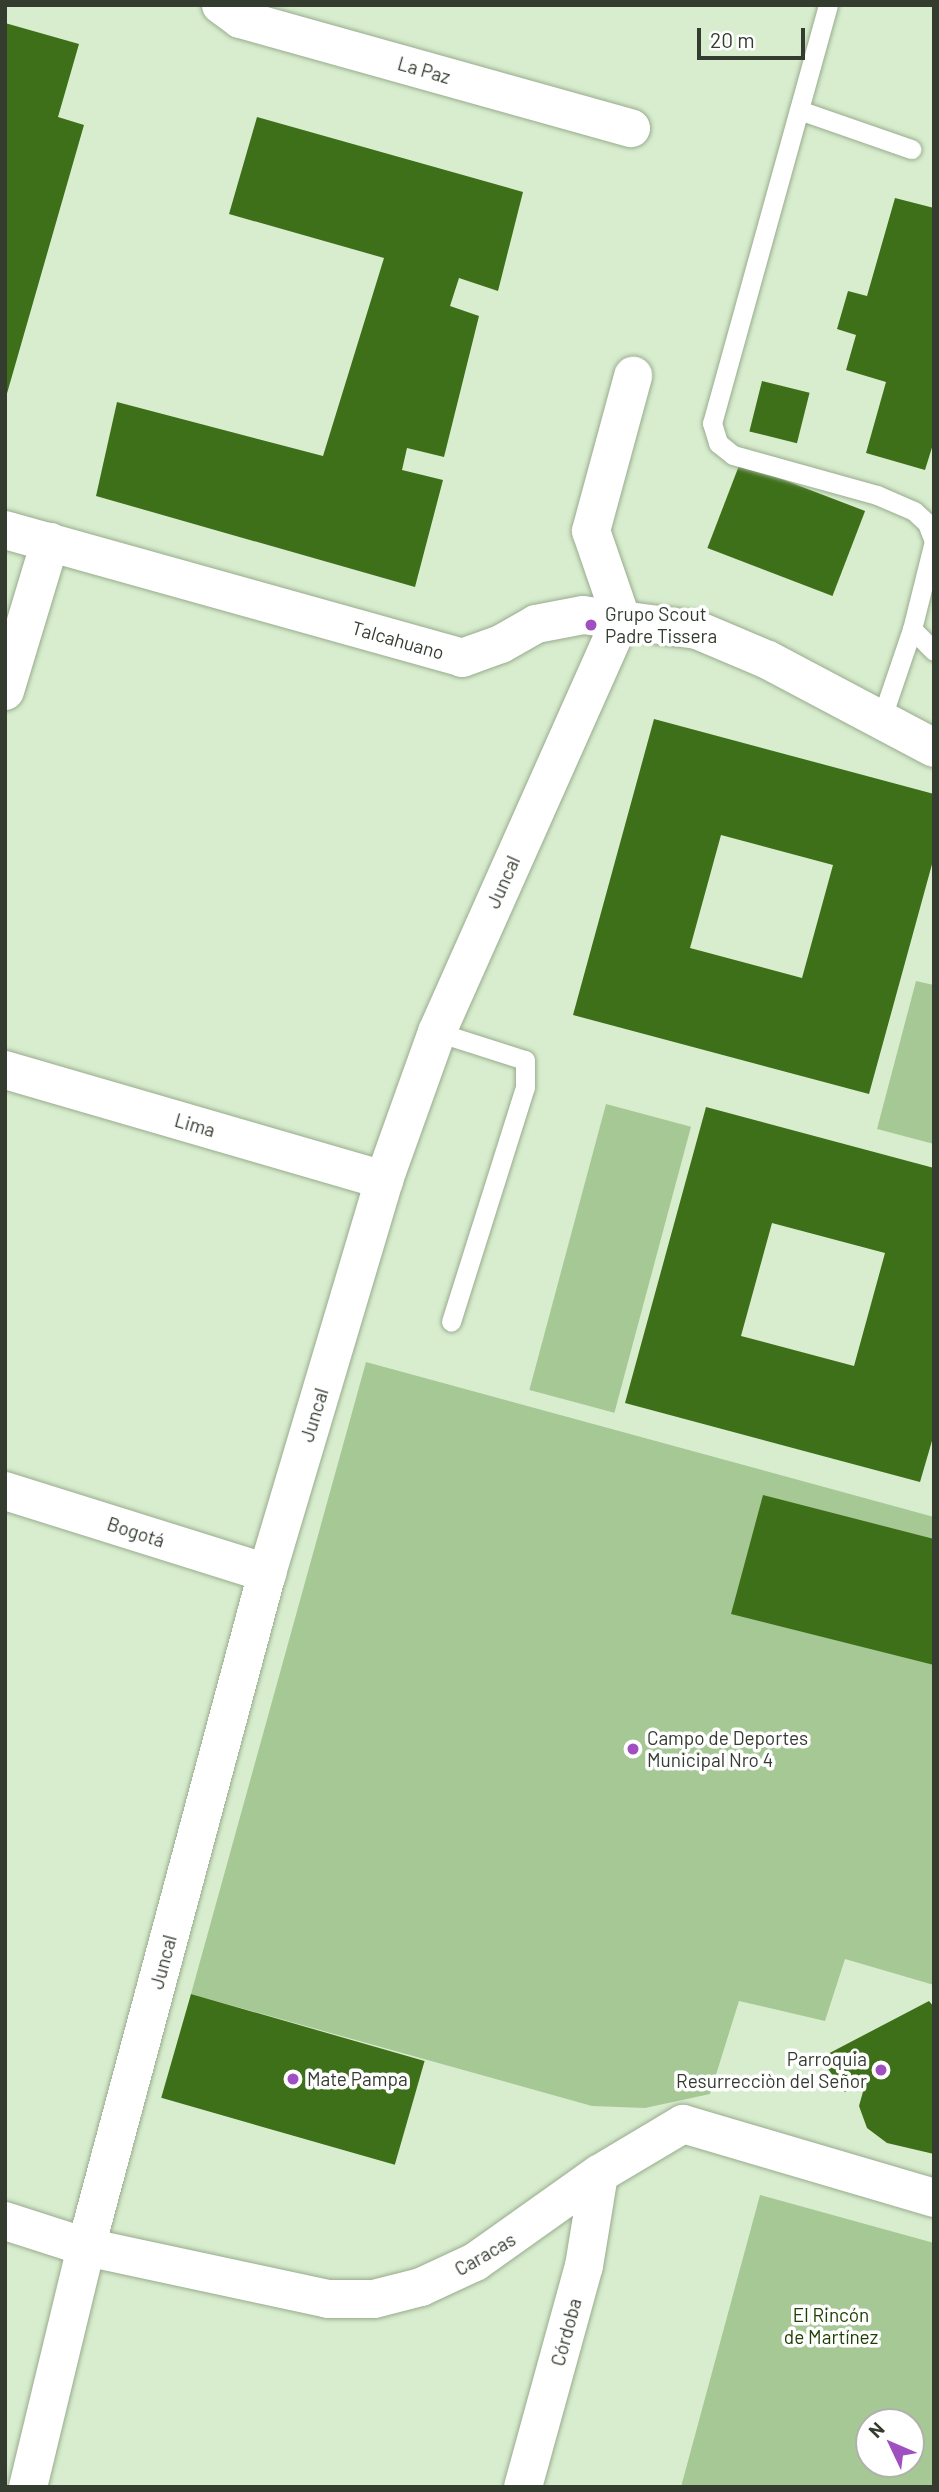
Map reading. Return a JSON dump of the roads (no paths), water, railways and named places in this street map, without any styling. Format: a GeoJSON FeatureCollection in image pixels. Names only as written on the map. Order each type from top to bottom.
{"type":"FeatureCollection","features":[{"type":"Feature","properties":{"kind":"street","name":"La Paz"},"geometry":{"type":"LineString","coordinates":[[221,5],[240,19],[631,128]]}},
{"type":"Feature","properties":{"kind":"street"},"geometry":{"type":"LineString","coordinates":[[621,618],[591,531],[632,376]]}},
{"type":"Feature","properties":{"kind":"street","name":"Talcahuano"},"geometry":{"type":"LineString","coordinates":[[5,530],[462,658],[501,644],[536,624],[583,615],[697,630],[768,660],[880,723],[934,748]]}},
{"type":"Feature","properties":{"kind":"street"},"geometry":{"type":"LineString","coordinates":[[5,691],[50,542]]}},
{"type":"Feature","properties":{"kind":"street","name":"Juncal"},"geometry":{"type":"LineString","coordinates":[[28,2487],[86,2247],[267,1573],[384,1180],[437,1032],[621,618]]}},
{"type":"Feature","properties":{"kind":"street","name":"Lima"},"geometry":{"type":"LineString","coordinates":[[5,1070],[384,1180]]}},
{"type":"Feature","properties":{"kind":"street","name":"Bogotá"},"geometry":{"type":"LineString","coordinates":[[5,1490],[267,1573]]}},
{"type":"Feature","properties":{"kind":"street","name":"Caracas"},"geometry":{"type":"LineString","coordinates":[[5,2221],[86,2247],[328,2299],[374,2299],[421,2287],[475,2262],[599,2174],[683,2124],[934,2198]]}},
{"type":"Feature","properties":{"kind":"street","name":"Córdoba"},"geometry":{"type":"LineString","coordinates":[[523,2487],[584,2266],[599,2174]]}},
{"type":"Feature","properties":{"kind":"lane"},"geometry":{"type":"LineString","coordinates":[[828,5],[712,423],[718,443],[733,455],[877,495],[914,511],[928,523],[934,541],[912,629],[880,723]]}},
{"type":"Feature","properties":{"kind":"lane"},"geometry":{"type":"LineString","coordinates":[[799,110],[911,149]]}},
{"type":"Feature","properties":{"kind":"lane"},"geometry":{"type":"LineString","coordinates":[[912,629],[934,651]]}},
{"type":"Feature","properties":{"kind":"lane"},"geometry":{"type":"LineString","coordinates":[[437,1032],[525,1060],[525,1087],[451,1322]]}},
{"type":"Feature","properties":{"kind":"place","name":"Grupo Scout Padre Tissera"},"geometry":{"type":"Point","coordinates":[591,625]}},
{"type":"Feature","properties":{"kind":"place","name":"Campo de Deportes Municipal Nro 4"},"geometry":{"type":"Point","coordinates":[633,1749]}},
{"type":"Feature","properties":{"kind":"place","name":"Parroquia Resurrecciòn del Señor"},"geometry":{"type":"Point","coordinates":[881,2070]}},
{"type":"Feature","properties":{"kind":"place","name":"Mate Pampa"},"geometry":{"type":"Point","coordinates":[293,2079]}},
{"type":"Feature","properties":{"kind":"park label","name":"El Rincón de Martínez"},"geometry":{"type":"Point","coordinates":[831,2326]}}]}
